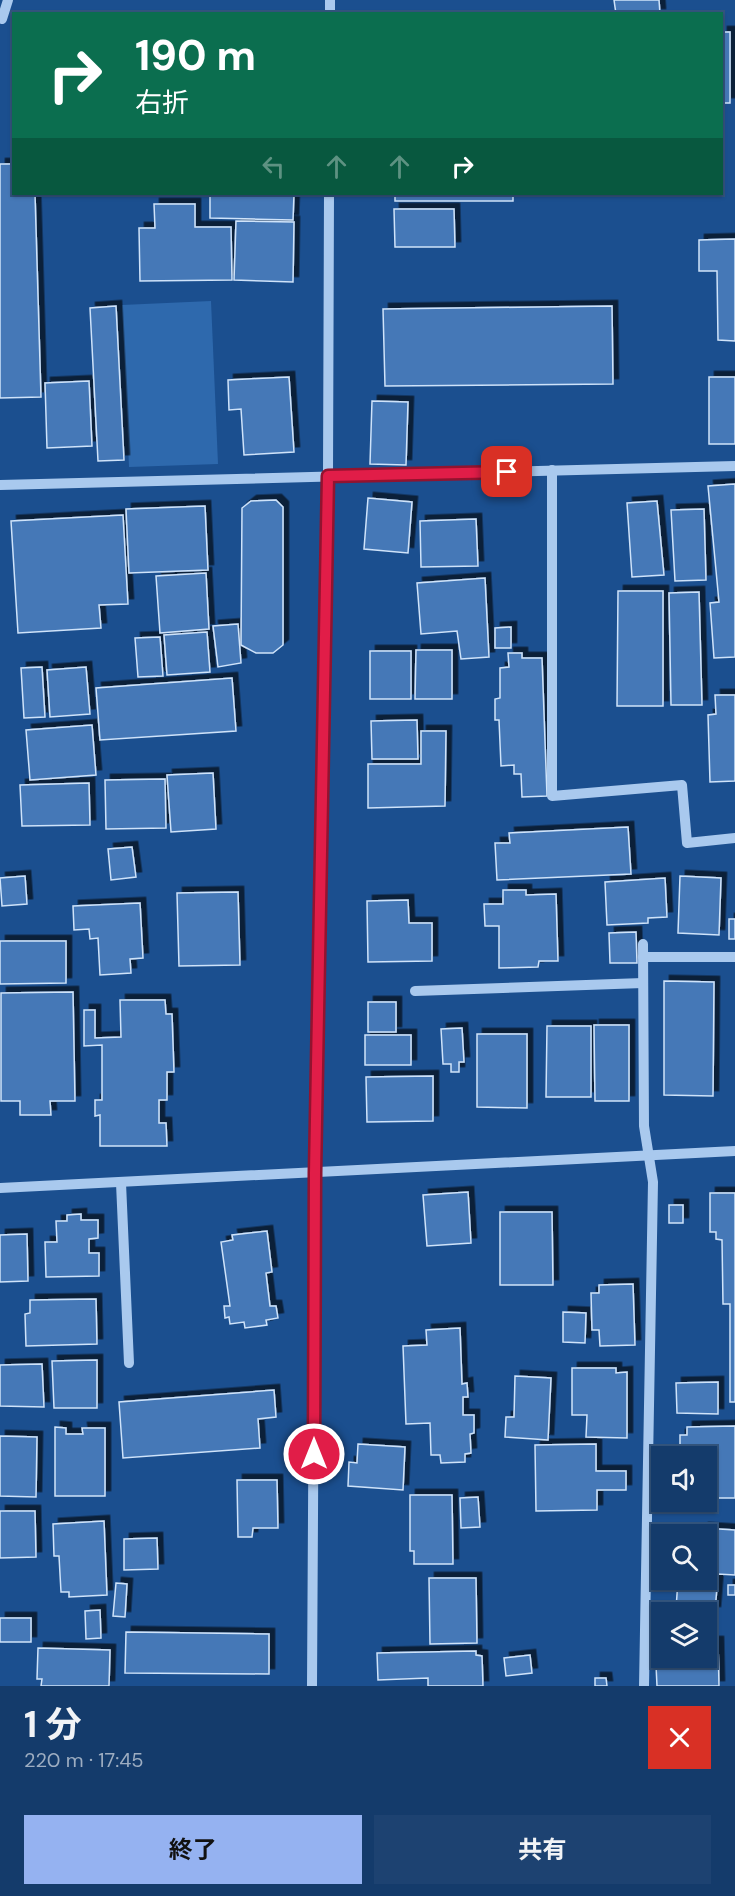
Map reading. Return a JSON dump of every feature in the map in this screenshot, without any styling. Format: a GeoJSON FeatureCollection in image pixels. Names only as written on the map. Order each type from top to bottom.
{"type":"FeatureCollection","features":[{"type":"Feature","properties":{"kind":"street"},"geometry":{"type":"LineString","coordinates":[[3,20],[8,0]]}},
{"type":"Feature","properties":{"kind":"street"},"geometry":{"type":"LineString","coordinates":[[312,1686],[315,1173],[328,476],[329,195]]}},
{"type":"Feature","properties":{"kind":"street"},"geometry":{"type":"LineString","coordinates":[[0,485],[735,466]]}},
{"type":"Feature","properties":{"kind":"street"},"geometry":{"type":"LineString","coordinates":[[552,470],[552,796],[682,785],[687,843],[735,838]]}},
{"type":"Feature","properties":{"kind":"street"},"geometry":{"type":"LineString","coordinates":[[643,944],[644,1126],[653,1182],[644,1686]]}},
{"type":"Feature","properties":{"kind":"street"},"geometry":{"type":"LineString","coordinates":[[643,957],[735,957]]}},
{"type":"Feature","properties":{"kind":"street"},"geometry":{"type":"LineString","coordinates":[[415,991],[643,983]]}},
{"type":"Feature","properties":{"kind":"street"},"geometry":{"type":"LineString","coordinates":[[0,1188],[735,1151]]}},
{"type":"Feature","properties":{"kind":"street"},"geometry":{"type":"LineString","coordinates":[[121,1183],[129,1363]]}},
{"type":"Feature","properties":{"kind":"shaded area"},"geometry":{"type":"Polygon","coordinates":[[[211,301],[218,464],[129,467],[122,305],[211,301]]]}},
{"type":"Feature","properties":{"kind":"building"},"geometry":{"type":"Polygon","coordinates":[[[614,0],[659,0],[660,12],[616,12],[614,0]]]}},
{"type":"Feature","properties":{"kind":"building"},"geometry":{"type":"Polygon","coordinates":[[[723,32],[730,32],[730,103],[723,103],[723,32]]]}},
{"type":"Feature","properties":{"kind":"building"},"geometry":{"type":"Polygon","coordinates":[[[0,164],[12,164],[12,195],[35,195],[41,397],[0,398],[0,164]]]}},
{"type":"Feature","properties":{"kind":"building"},"geometry":{"type":"Polygon","coordinates":[[[210,195],[294,195],[293,220],[210,218],[210,195]]]}},
{"type":"Feature","properties":{"kind":"building"},"geometry":{"type":"Polygon","coordinates":[[[395,195],[513,195],[513,201],[395,201],[395,195]]]}},
{"type":"Feature","properties":{"kind":"building"},"geometry":{"type":"Polygon","coordinates":[[[154,204],[195,204],[195,227],[231,227],[232,280],[140,281],[139,228],[155,228],[154,204]]]}},
{"type":"Feature","properties":{"kind":"building"},"geometry":{"type":"Polygon","coordinates":[[[394,209],[454,209],[455,247],[395,247],[394,209]]]}},
{"type":"Feature","properties":{"kind":"building"},"geometry":{"type":"Polygon","coordinates":[[[236,221],[294,222],[293,282],[234,280],[236,221]]]}},
{"type":"Feature","properties":{"kind":"building"},"geometry":{"type":"Polygon","coordinates":[[[735,239],[735,341],[718,340],[717,271],[699,271],[699,240],[735,239]]]}},
{"type":"Feature","properties":{"kind":"building"},"geometry":{"type":"Polygon","coordinates":[[[116,306],[124,460],[98,461],[90,308],[116,306]]]}},
{"type":"Feature","properties":{"kind":"building"},"geometry":{"type":"Polygon","coordinates":[[[612,306],[613,384],[385,386],[383,309],[612,306]]]}},
{"type":"Feature","properties":{"kind":"building"},"geometry":{"type":"Polygon","coordinates":[[[289,377],[294,452],[244,455],[241,409],[229,410],[228,380],[289,377]]]}},
{"type":"Feature","properties":{"kind":"building"},"geometry":{"type":"Polygon","coordinates":[[[709,377],[735,377],[735,444],[709,444],[709,377]]]}},
{"type":"Feature","properties":{"kind":"building"},"geometry":{"type":"Polygon","coordinates":[[[89,381],[92,446],[47,448],[45,383],[89,381]]]}},
{"type":"Feature","properties":{"kind":"building"},"geometry":{"type":"Polygon","coordinates":[[[372,401],[408,402],[406,465],[370,464],[372,401]]]}},
{"type":"Feature","properties":{"kind":"building"},"geometry":{"type":"Polygon","coordinates":[[[735,484],[735,657],[714,658],[710,603],[719,602],[708,486],[735,484]]]}},
{"type":"Feature","properties":{"kind":"building"},"geometry":{"type":"Polygon","coordinates":[[[368,498],[412,502],[408,553],[364,549],[368,498]]]}},
{"type":"Feature","properties":{"kind":"building"},"geometry":{"type":"Polygon","coordinates":[[[276,500],[283,507],[283,645],[273,653],[256,653],[241,645],[242,508],[251,501],[276,500]]]}},
{"type":"Feature","properties":{"kind":"building"},"geometry":{"type":"Polygon","coordinates":[[[657,501],[664,575],[632,577],[627,503],[657,501]]]}},
{"type":"Feature","properties":{"kind":"building"},"geometry":{"type":"Polygon","coordinates":[[[205,506],[208,570],[129,573],[126,509],[205,506]]]}},
{"type":"Feature","properties":{"kind":"building"},"geometry":{"type":"Polygon","coordinates":[[[704,509],[706,580],[675,581],[671,510],[704,509]]]}},
{"type":"Feature","properties":{"kind":"building"},"geometry":{"type":"Polygon","coordinates":[[[123,515],[128,604],[99,605],[101,628],[18,633],[11,521],[123,515]]]}},
{"type":"Feature","properties":{"kind":"building"},"geometry":{"type":"Polygon","coordinates":[[[476,519],[478,566],[421,567],[420,521],[476,519]]]}},
{"type":"Feature","properties":{"kind":"building"},"geometry":{"type":"Polygon","coordinates":[[[206,573],[209,629],[160,633],[156,576],[206,573]]]}},
{"type":"Feature","properties":{"kind":"building"},"geometry":{"type":"Polygon","coordinates":[[[485,578],[489,657],[461,659],[457,631],[421,634],[417,583],[485,578]]]}},
{"type":"Feature","properties":{"kind":"building"},"geometry":{"type":"Polygon","coordinates":[[[618,591],[663,591],[663,706],[617,706],[618,591]]]}},
{"type":"Feature","properties":{"kind":"building"},"geometry":{"type":"Polygon","coordinates":[[[699,592],[702,705],[671,705],[669,593],[699,592]]]}},
{"type":"Feature","properties":{"kind":"building"},"geometry":{"type":"Polygon","coordinates":[[[238,624],[241,663],[218,667],[213,626],[238,624]]]}},
{"type":"Feature","properties":{"kind":"building"},"geometry":{"type":"Polygon","coordinates":[[[511,627],[511,648],[495,648],[495,628],[511,627]]]}},
{"type":"Feature","properties":{"kind":"building"},"geometry":{"type":"Polygon","coordinates":[[[207,632],[210,672],[167,675],[164,635],[207,632]]]}},
{"type":"Feature","properties":{"kind":"building"},"geometry":{"type":"Polygon","coordinates":[[[160,637],[163,676],[138,677],[135,638],[160,637]]]}},
{"type":"Feature","properties":{"kind":"building"},"geometry":{"type":"Polygon","coordinates":[[[416,650],[452,650],[452,699],[415,699],[416,650]]]}},
{"type":"Feature","properties":{"kind":"building"},"geometry":{"type":"Polygon","coordinates":[[[370,651],[411,651],[411,699],[370,699],[370,651]]]}},
{"type":"Feature","properties":{"kind":"building"},"geometry":{"type":"Polygon","coordinates":[[[508,653],[522,653],[522,658],[542,658],[547,796],[522,797],[521,774],[514,774],[514,765],[501,766],[499,720],[495,720],[495,699],[500,698],[500,668],[509,667],[508,653]]]}},
{"type":"Feature","properties":{"kind":"building"},"geometry":{"type":"Polygon","coordinates":[[[42,667],[45,717],[24,718],[21,668],[42,667]]]}},
{"type":"Feature","properties":{"kind":"building"},"geometry":{"type":"Polygon","coordinates":[[[86,667],[90,714],[50,717],[47,670],[86,667]]]}},
{"type":"Feature","properties":{"kind":"building"},"geometry":{"type":"Polygon","coordinates":[[[232,678],[236,731],[100,740],[96,688],[232,678]]]}},
{"type":"Feature","properties":{"kind":"building"},"geometry":{"type":"Polygon","coordinates":[[[715,695],[735,695],[735,781],[710,782],[708,715],[716,714],[715,695]]]}},
{"type":"Feature","properties":{"kind":"building"},"geometry":{"type":"Polygon","coordinates":[[[417,720],[418,759],[372,759],[371,721],[417,720]]]}},
{"type":"Feature","properties":{"kind":"building"},"geometry":{"type":"Polygon","coordinates":[[[92,725],[96,775],[30,780],[26,730],[92,725]]]}},
{"type":"Feature","properties":{"kind":"building"},"geometry":{"type":"Polygon","coordinates":[[[421,731],[446,731],[445,806],[368,808],[368,764],[421,764],[421,731]]]}},
{"type":"Feature","properties":{"kind":"building"},"geometry":{"type":"Polygon","coordinates":[[[213,773],[216,829],[171,832],[167,775],[213,773]]]}},
{"type":"Feature","properties":{"kind":"building"},"geometry":{"type":"Polygon","coordinates":[[[165,779],[166,828],[106,829],[105,780],[165,779]]]}},
{"type":"Feature","properties":{"kind":"building"},"geometry":{"type":"Polygon","coordinates":[[[89,783],[90,825],[22,826],[20,785],[89,783]]]}},
{"type":"Feature","properties":{"kind":"building"},"geometry":{"type":"Polygon","coordinates":[[[628,827],[631,874],[497,880],[495,843],[510,843],[509,833],[628,827]]]}},
{"type":"Feature","properties":{"kind":"building"},"geometry":{"type":"Polygon","coordinates":[[[132,847],[136,877],[111,880],[108,849],[132,847]]]}},
{"type":"Feature","properties":{"kind":"building"},"geometry":{"type":"Polygon","coordinates":[[[25,876],[27,904],[2,906],[0,878],[25,876]]]}},
{"type":"Feature","properties":{"kind":"building"},"geometry":{"type":"Polygon","coordinates":[[[680,876],[721,878],[719,935],[678,933],[680,876]]]}},
{"type":"Feature","properties":{"kind":"building"},"geometry":{"type":"Polygon","coordinates":[[[665,878],[667,917],[648,918],[648,923],[607,925],[605,882],[665,878]]]}},
{"type":"Feature","properties":{"kind":"building"},"geometry":{"type":"Polygon","coordinates":[[[503,890],[526,890],[526,895],[556,894],[558,961],[539,961],[538,967],[499,968],[499,926],[485,926],[484,904],[503,904],[503,890]]]}},
{"type":"Feature","properties":{"kind":"building"},"geometry":{"type":"Polygon","coordinates":[[[238,892],[240,965],[179,966],[177,893],[238,892]]]}},
{"type":"Feature","properties":{"kind":"building"},"geometry":{"type":"Polygon","coordinates":[[[408,900],[409,923],[432,923],[432,961],[368,962],[367,901],[408,900]]]}},
{"type":"Feature","properties":{"kind":"building"},"geometry":{"type":"Polygon","coordinates":[[[140,903],[143,958],[130,959],[131,973],[100,975],[98,938],[90,939],[89,929],[74,930],[73,906],[140,903]]]}},
{"type":"Feature","properties":{"kind":"building"},"geometry":{"type":"Polygon","coordinates":[[[729,919],[735,919],[735,939],[729,939],[729,919]]]}},
{"type":"Feature","properties":{"kind":"building"},"geometry":{"type":"Polygon","coordinates":[[[636,932],[637,963],[610,963],[609,933],[636,932]]]}},
{"type":"Feature","properties":{"kind":"building"},"geometry":{"type":"Polygon","coordinates":[[[0,941],[66,941],[66,983],[0,984],[0,941]]]}},
{"type":"Feature","properties":{"kind":"building"},"geometry":{"type":"Polygon","coordinates":[[[664,981],[714,982],[713,1096],[664,1095],[664,981]]]}},
{"type":"Feature","properties":{"kind":"building"},"geometry":{"type":"Polygon","coordinates":[[[73,992],[75,1101],[50,1101],[51,1115],[20,1115],[20,1101],[1,1101],[1,993],[73,992]]]}},
{"type":"Feature","properties":{"kind":"building"},"geometry":{"type":"Polygon","coordinates":[[[120,1000],[165,1000],[166,1014],[172,1014],[174,1072],[167,1072],[167,1100],[159,1100],[159,1123],[166,1123],[167,1146],[100,1146],[100,1115],[95,1116],[95,1100],[102,1100],[102,1045],[84,1046],[84,1010],[95,1010],[95,1038],[121,1037],[120,1000]]]}},
{"type":"Feature","properties":{"kind":"building"},"geometry":{"type":"Polygon","coordinates":[[[368,1002],[396,1002],[396,1032],[368,1032],[368,1002]]]}},
{"type":"Feature","properties":{"kind":"building"},"geometry":{"type":"Polygon","coordinates":[[[594,1025],[629,1025],[629,1101],[595,1101],[594,1025]]]}},
{"type":"Feature","properties":{"kind":"building"},"geometry":{"type":"Polygon","coordinates":[[[547,1026],[591,1026],[591,1097],[546,1097],[547,1026]]]}},
{"type":"Feature","properties":{"kind":"building"},"geometry":{"type":"Polygon","coordinates":[[[462,1028],[464,1062],[459,1062],[459,1072],[451,1072],[451,1064],[443,1064],[441,1029],[462,1028]]]}},
{"type":"Feature","properties":{"kind":"building"},"geometry":{"type":"Polygon","coordinates":[[[477,1034],[527,1034],[527,1108],[477,1107],[477,1034]]]}},
{"type":"Feature","properties":{"kind":"building"},"geometry":{"type":"Polygon","coordinates":[[[365,1035],[411,1035],[411,1065],[365,1065],[365,1035]]]}},
{"type":"Feature","properties":{"kind":"building"},"geometry":{"type":"Polygon","coordinates":[[[433,1076],[433,1121],[367,1122],[366,1077],[433,1076]]]}},
{"type":"Feature","properties":{"kind":"building"},"geometry":{"type":"Polygon","coordinates":[[[468,1192],[471,1243],[427,1246],[423,1195],[468,1192]]]}},
{"type":"Feature","properties":{"kind":"building"},"geometry":{"type":"Polygon","coordinates":[[[710,1193],[735,1193],[735,1402],[730,1402],[730,1304],[723,1304],[722,1240],[716,1239],[716,1232],[710,1232],[710,1193]]]}},
{"type":"Feature","properties":{"kind":"building"},"geometry":{"type":"Polygon","coordinates":[[[669,1205],[683,1205],[683,1223],[669,1223],[669,1205]]]}},
{"type":"Feature","properties":{"kind":"building"},"geometry":{"type":"Polygon","coordinates":[[[500,1212],[552,1212],[553,1285],[500,1285],[500,1212]]]}},
{"type":"Feature","properties":{"kind":"building"},"geometry":{"type":"Polygon","coordinates":[[[81,1214],[81,1220],[98,1220],[98,1238],[89,1239],[89,1253],[99,1253],[99,1276],[46,1277],[45,1242],[57,1242],[56,1221],[67,1221],[67,1215],[81,1214]]]}},
{"type":"Feature","properties":{"kind":"building"},"geometry":{"type":"Polygon","coordinates":[[[267,1231],[272,1272],[266,1273],[270,1306],[276,1306],[278,1318],[266,1320],[267,1325],[245,1328],[244,1322],[230,1324],[229,1317],[225,1318],[224,1306],[230,1306],[221,1242],[233,1240],[232,1235],[267,1231]]]}},
{"type":"Feature","properties":{"kind":"building"},"geometry":{"type":"Polygon","coordinates":[[[27,1234],[28,1281],[0,1282],[0,1235],[27,1234]]]}},
{"type":"Feature","properties":{"kind":"building"},"geometry":{"type":"Polygon","coordinates":[[[633,1284],[635,1345],[600,1346],[599,1330],[592,1330],[591,1293],[599,1293],[599,1285],[633,1284]]]}},
{"type":"Feature","properties":{"kind":"building"},"geometry":{"type":"Polygon","coordinates":[[[96,1299],[97,1344],[26,1346],[25,1314],[30,1313],[30,1300],[96,1299]]]}},
{"type":"Feature","properties":{"kind":"building"},"geometry":{"type":"Polygon","coordinates":[[[563,1312],[586,1313],[585,1343],[563,1342],[563,1312]]]}},
{"type":"Feature","properties":{"kind":"building"},"geometry":{"type":"Polygon","coordinates":[[[460,1328],[462,1384],[467,1383],[468,1397],[463,1397],[463,1415],[474,1415],[474,1433],[470,1434],[471,1453],[465,1454],[465,1462],[441,1463],[440,1455],[431,1455],[430,1423],[406,1424],[403,1346],[427,1345],[426,1330],[460,1328]]]}},
{"type":"Feature","properties":{"kind":"building"},"geometry":{"type":"Polygon","coordinates":[[[97,1360],[97,1408],[54,1408],[52,1361],[97,1360]]]}},
{"type":"Feature","properties":{"kind":"building"},"geometry":{"type":"Polygon","coordinates":[[[42,1364],[44,1407],[0,1406],[0,1365],[42,1364]]]}},
{"type":"Feature","properties":{"kind":"building"},"geometry":{"type":"Polygon","coordinates":[[[572,1368],[616,1368],[616,1373],[627,1372],[627,1438],[586,1437],[587,1415],[572,1415],[572,1368]]]}},
{"type":"Feature","properties":{"kind":"building"},"geometry":{"type":"Polygon","coordinates":[[[515,1376],[551,1378],[548,1440],[505,1437],[506,1417],[514,1417],[515,1376]]]}},
{"type":"Feature","properties":{"kind":"building"},"geometry":{"type":"Polygon","coordinates":[[[718,1382],[718,1414],[677,1413],[676,1383],[718,1382]]]}},
{"type":"Feature","properties":{"kind":"building"},"geometry":{"type":"Polygon","coordinates":[[[274,1390],[276,1417],[258,1419],[260,1448],[123,1458],[119,1402],[274,1390]]]}},
{"type":"Feature","properties":{"kind":"building"},"geometry":{"type":"Polygon","coordinates":[[[735,1426],[735,1498],[717,1498],[717,1446],[680,1446],[680,1435],[687,1435],[687,1427],[735,1426]]]}},
{"type":"Feature","properties":{"kind":"building"},"geometry":{"type":"Polygon","coordinates":[[[55,1427],[66,1428],[66,1434],[83,1434],[82,1428],[105,1428],[105,1496],[55,1496],[55,1427]]]}},
{"type":"Feature","properties":{"kind":"building"},"geometry":{"type":"Polygon","coordinates":[[[0,1436],[37,1437],[36,1497],[0,1496],[0,1436]]]}},
{"type":"Feature","properties":{"kind":"building"},"geometry":{"type":"Polygon","coordinates":[[[358,1444],[405,1447],[403,1490],[348,1486],[349,1462],[357,1463],[358,1444]]]}},
{"type":"Feature","properties":{"kind":"building"},"geometry":{"type":"Polygon","coordinates":[[[596,1444],[596,1471],[626,1471],[626,1490],[597,1490],[597,1510],[536,1511],[535,1445],[596,1444]]]}},
{"type":"Feature","properties":{"kind":"building"},"geometry":{"type":"Polygon","coordinates":[[[237,1480],[277,1480],[278,1528],[253,1528],[252,1537],[238,1537],[237,1480]]]}},
{"type":"Feature","properties":{"kind":"building"},"geometry":{"type":"Polygon","coordinates":[[[410,1495],[452,1495],[453,1564],[414,1564],[414,1551],[410,1551],[410,1495]]]}},
{"type":"Feature","properties":{"kind":"building"},"geometry":{"type":"Polygon","coordinates":[[[478,1497],[480,1527],[461,1528],[460,1498],[478,1497]]]}},
{"type":"Feature","properties":{"kind":"building"},"geometry":{"type":"Polygon","coordinates":[[[0,1511],[35,1511],[36,1557],[0,1558],[0,1511]]]}},
{"type":"Feature","properties":{"kind":"building"},"geometry":{"type":"Polygon","coordinates":[[[104,1521],[107,1595],[69,1597],[69,1592],[61,1592],[59,1556],[54,1556],[53,1524],[104,1521]]]}},
{"type":"Feature","properties":{"kind":"building"},"geometry":{"type":"Polygon","coordinates":[[[717,1529],[735,1530],[735,1575],[718,1574],[717,1587],[717,1529]]]}},
{"type":"Feature","properties":{"kind":"building"},"geometry":{"type":"Polygon","coordinates":[[[157,1538],[158,1569],[124,1570],[124,1539],[157,1538]]]}},
{"type":"Feature","properties":{"kind":"building"},"geometry":{"type":"Polygon","coordinates":[[[429,1578],[476,1578],[477,1643],[430,1644],[429,1578]]]}},
{"type":"Feature","properties":{"kind":"building"},"geometry":{"type":"Polygon","coordinates":[[[116,1583],[127,1584],[125,1617],[113,1616],[116,1583]]]}},
{"type":"Feature","properties":{"kind":"building"},"geometry":{"type":"Polygon","coordinates":[[[728,1585],[735,1585],[735,1595],[728,1595],[728,1585]]]}},
{"type":"Feature","properties":{"kind":"building"},"geometry":{"type":"Polygon","coordinates":[[[677,1590],[717,1590],[716,1602],[676,1602],[677,1590]]]}},
{"type":"Feature","properties":{"kind":"building"},"geometry":{"type":"Polygon","coordinates":[[[100,1610],[101,1638],[86,1639],[85,1611],[100,1610]]]}},
{"type":"Feature","properties":{"kind":"building"},"geometry":{"type":"Polygon","coordinates":[[[0,1618],[31,1618],[31,1642],[0,1642],[0,1618]]]}},
{"type":"Feature","properties":{"kind":"building"},"geometry":{"type":"Polygon","coordinates":[[[126,1632],[269,1634],[269,1674],[125,1673],[126,1632]]]}},
{"type":"Feature","properties":{"kind":"building"},"geometry":{"type":"Polygon","coordinates":[[[718,1642],[719,1686],[657,1686],[656,1668],[717,1668],[718,1642]]]}},
{"type":"Feature","properties":{"kind":"building"},"geometry":{"type":"Polygon","coordinates":[[[38,1648],[110,1650],[109,1686],[41,1686],[42,1679],[37,1679],[38,1648]]]}},
{"type":"Feature","properties":{"kind":"building"},"geometry":{"type":"Polygon","coordinates":[[[476,1651],[476,1655],[482,1656],[483,1686],[428,1686],[428,1678],[378,1680],[377,1653],[476,1651]]]}},
{"type":"Feature","properties":{"kind":"building"},"geometry":{"type":"Polygon","coordinates":[[[530,1655],[532,1673],[506,1676],[504,1658],[530,1655]]]}},
{"type":"Feature","properties":{"kind":"building"},"geometry":{"type":"Polygon","coordinates":[[[595,1678],[606,1678],[607,1686],[595,1686],[595,1678]]]}},
{"type":"Feature","properties":{"kind":"route"},"geometry":{"type":"LineString","coordinates":[[314,1454],[315,1173],[328,476],[507,472]]}}]}
